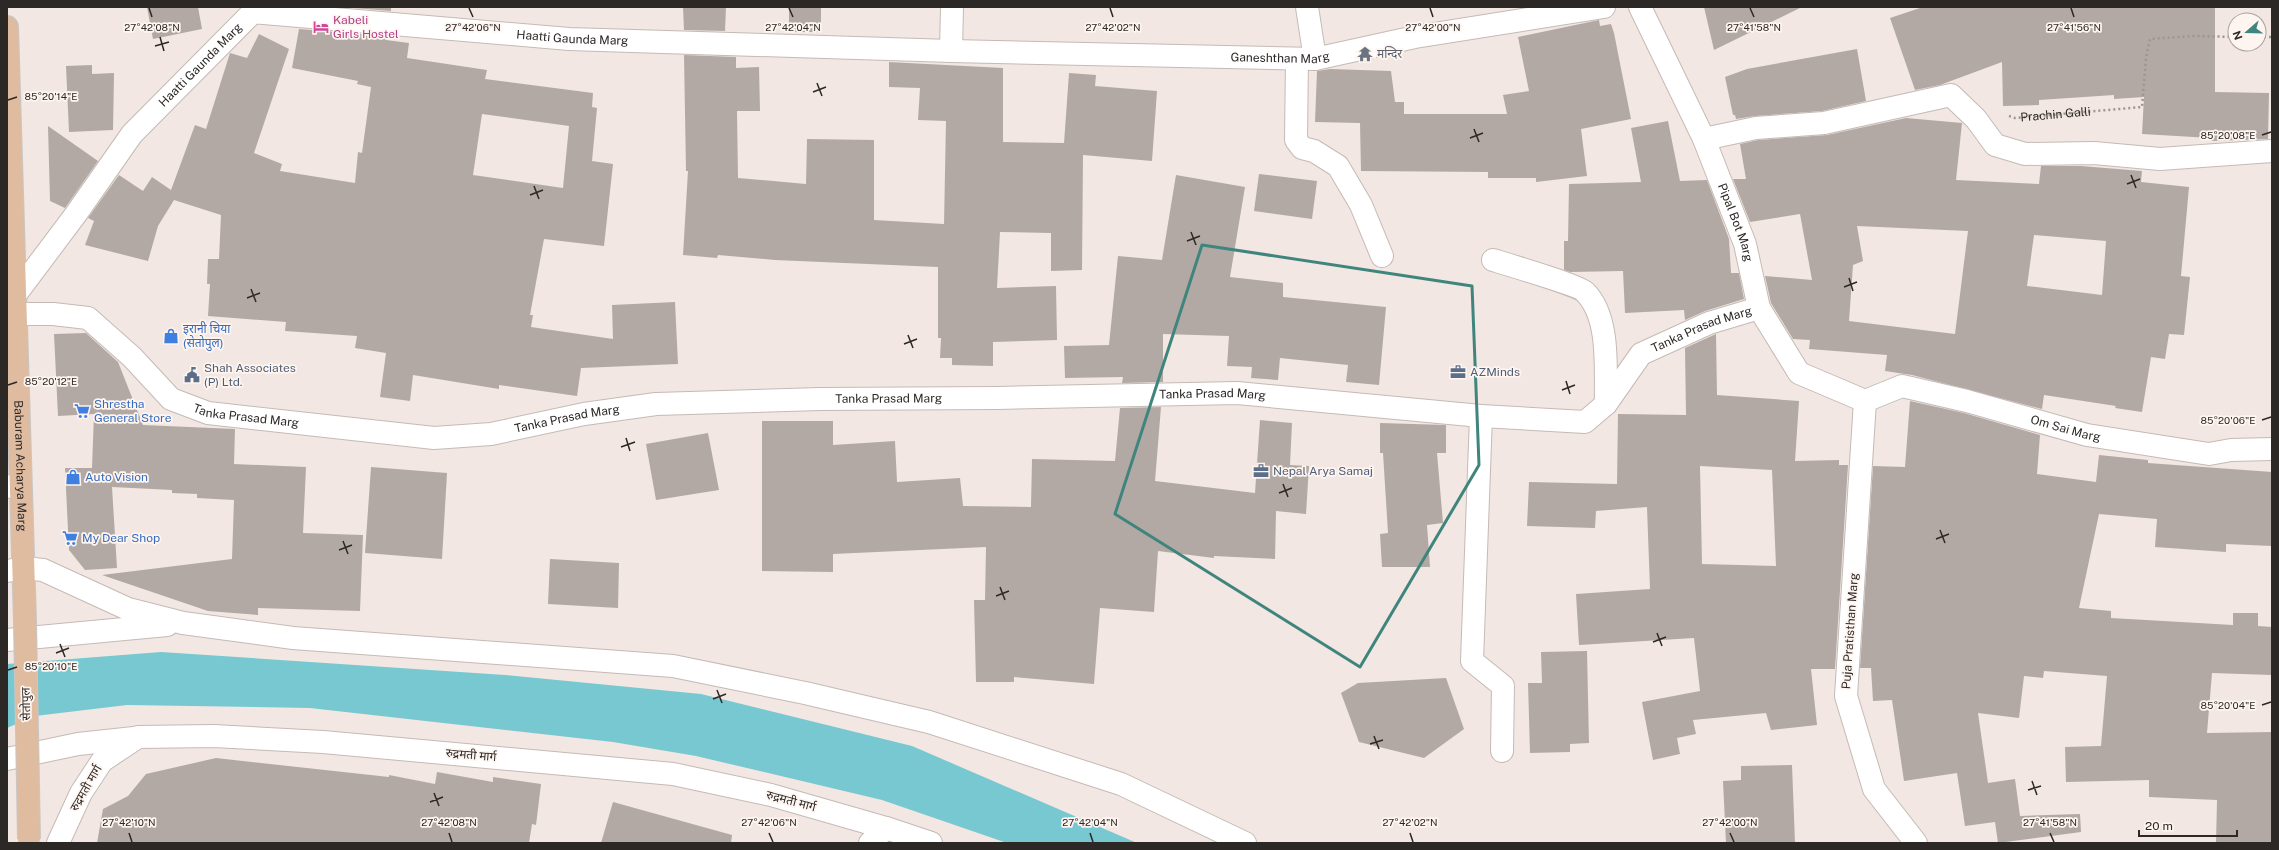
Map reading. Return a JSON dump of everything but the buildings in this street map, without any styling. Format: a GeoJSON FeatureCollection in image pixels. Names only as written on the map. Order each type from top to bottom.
{"type":"FeatureCollection","features":[{"type":"Feature","properties":{"kind":"main road","name":"Baburam Acharya Marg"},"geometry":{"type":"LineString","coordinates":[[7,27],[16,304],[13,485],[15,569]]}},
{"type":"Feature","properties":{"kind":"main road","name":"सेतोपुल"},"geometry":{"type":"LineString","coordinates":[[15,569],[25,622],[29,841]]}},
{"type":"Feature","properties":{"kind":"street"},"geometry":{"type":"LineString","coordinates":[[951,51],[952,7]]}},
{"type":"Feature","properties":{"kind":"street"},"geometry":{"type":"LineString","coordinates":[[1307,7],[1306,59],[1296,140],[1302,148],[1314,151],[1338,166],[1361,205],[1382,256]]}},
{"type":"Feature","properties":{"kind":"street","name":"Ganeshthan Marg"},"geometry":{"type":"LineString","coordinates":[[951,51],[1306,59],[1415,37],[1604,7]]}},
{"type":"Feature","properties":{"kind":"street","name":"Pipal Bot Marg"},"geometry":{"type":"LineString","coordinates":[[1640,7],[1704,139],[1745,244],[1759,308],[1799,373],[1865,401]]}},
{"type":"Feature","properties":{"kind":"street","name":"Haatti Gaunda Marg"},"geometry":{"type":"LineString","coordinates":[[16,304],[132,134],[253,12],[568,39],[951,51]]}},
{"type":"Feature","properties":{"kind":"street"},"geometry":{"type":"LineString","coordinates":[[1704,139],[1756,128],[1824,123],[1951,95],[1976,118],[1995,145],[2025,154],[2094,153],[2160,159],[2272,151]]}},
{"type":"Feature","properties":{"kind":"street"},"geometry":{"type":"LineString","coordinates":[[1493,260],[1585,291],[1595,306],[1604,331],[1606,404]]}},
{"type":"Feature","properties":{"kind":"street","name":"Tanka Prasad Marg"},"geometry":{"type":"LineString","coordinates":[[16,304],[53,314],[88,318],[132,357],[171,399],[208,413],[434,438],[491,434],[584,414],[656,404],[813,399],[997,398],[1237,393],[1481,416],[1585,422],[1606,404],[1640,354],[1709,323],[1759,308]]}},
{"type":"Feature","properties":{"kind":"street","name":"Om Sai Marg"},"geometry":{"type":"LineString","coordinates":[[1865,401],[1902,386],[1967,401],[2087,435],[2209,454],[2231,450],[2272,449]]}},
{"type":"Feature","properties":{"kind":"street","name":"Puja Pratisthan Marg"},"geometry":{"type":"LineString","coordinates":[[1865,401],[1846,696],[1874,789],[1916,843]]}},
{"type":"Feature","properties":{"kind":"street"},"geometry":{"type":"LineString","coordinates":[[1481,416],[1472,661],[1503,686],[1502,751]]}},
{"type":"Feature","properties":{"kind":"street"},"geometry":{"type":"LineString","coordinates":[[15,569],[43,570],[128,609],[183,623],[293,638],[673,666],[797,691],[929,722],[1121,784],[1245,843]]}},
{"type":"Feature","properties":{"kind":"street"},"geometry":{"type":"LineString","coordinates":[[7,640],[183,623]]}},
{"type":"Feature","properties":{"kind":"street","name":"रुद्रमती मार्ग"},"geometry":{"type":"LineString","coordinates":[[58,843],[81,793],[102,761],[138,737],[214,736],[323,742],[673,774],[771,795],[886,828],[931,843]]}},
{"type":"Feature","properties":{"kind":"street"},"geometry":{"type":"LineString","coordinates":[[7,759],[78,744],[138,737]]}},
{"type":"Feature","properties":{"kind":"street"},"geometry":{"type":"LineString","coordinates":[[870,843],[886,828]]}},
{"type":"Feature","properties":{"kind":"path","name":"Prachin Galli"},"geometry":{"type":"LineString","coordinates":[[2008,116],[2016,118],[2142,107],[2146,58],[2150,39],[2195,36],[2227,37]]}},
{"type":"Feature","properties":{"kind":"highlighted area"},"geometry":{"type":"Polygon","coordinates":[[[1202,245],[1472,286],[1479,465],[1360,667],[1115,514],[1202,245]]]}},
{"type":"Feature","properties":{"kind":"water"},"geometry":{"type":"Polygon","coordinates":[[[161,652],[505,675],[701,694],[912,746],[1137,843],[1007,843],[882,800],[696,756],[613,742],[310,708],[127,705],[35,716],[7,728],[7,664],[161,652]]]}},
{"type":"Feature","properties":{"kind":"place","name":"Kabeli Girls Hostel"},"geometry":{"type":"Point","coordinates":[321,27]}},
{"type":"Feature","properties":{"kind":"place","name":"मन्दिर"},"geometry":{"type":"Point","coordinates":[1365,54]}},
{"type":"Feature","properties":{"kind":"place","name":"इरानी चिया (सेतोपुल)"},"geometry":{"type":"Point","coordinates":[171,336]}},
{"type":"Feature","properties":{"kind":"place","name":"AZMinds"},"geometry":{"type":"Point","coordinates":[1458,372]}},
{"type":"Feature","properties":{"kind":"place","name":"Shah Associates (P) Ltd."},"geometry":{"type":"Point","coordinates":[192,375]}},
{"type":"Feature","properties":{"kind":"place","name":"Shrestha General Store"},"geometry":{"type":"Point","coordinates":[82,411]}},
{"type":"Feature","properties":{"kind":"place","name":"Nepal Arya Samaj"},"geometry":{"type":"Point","coordinates":[1261,471]}},
{"type":"Feature","properties":{"kind":"place","name":"Auto Vision"},"geometry":{"type":"Point","coordinates":[73,477]}},
{"type":"Feature","properties":{"kind":"place","name":"My Dear Shop"},"geometry":{"type":"Point","coordinates":[70,538]}}]}
